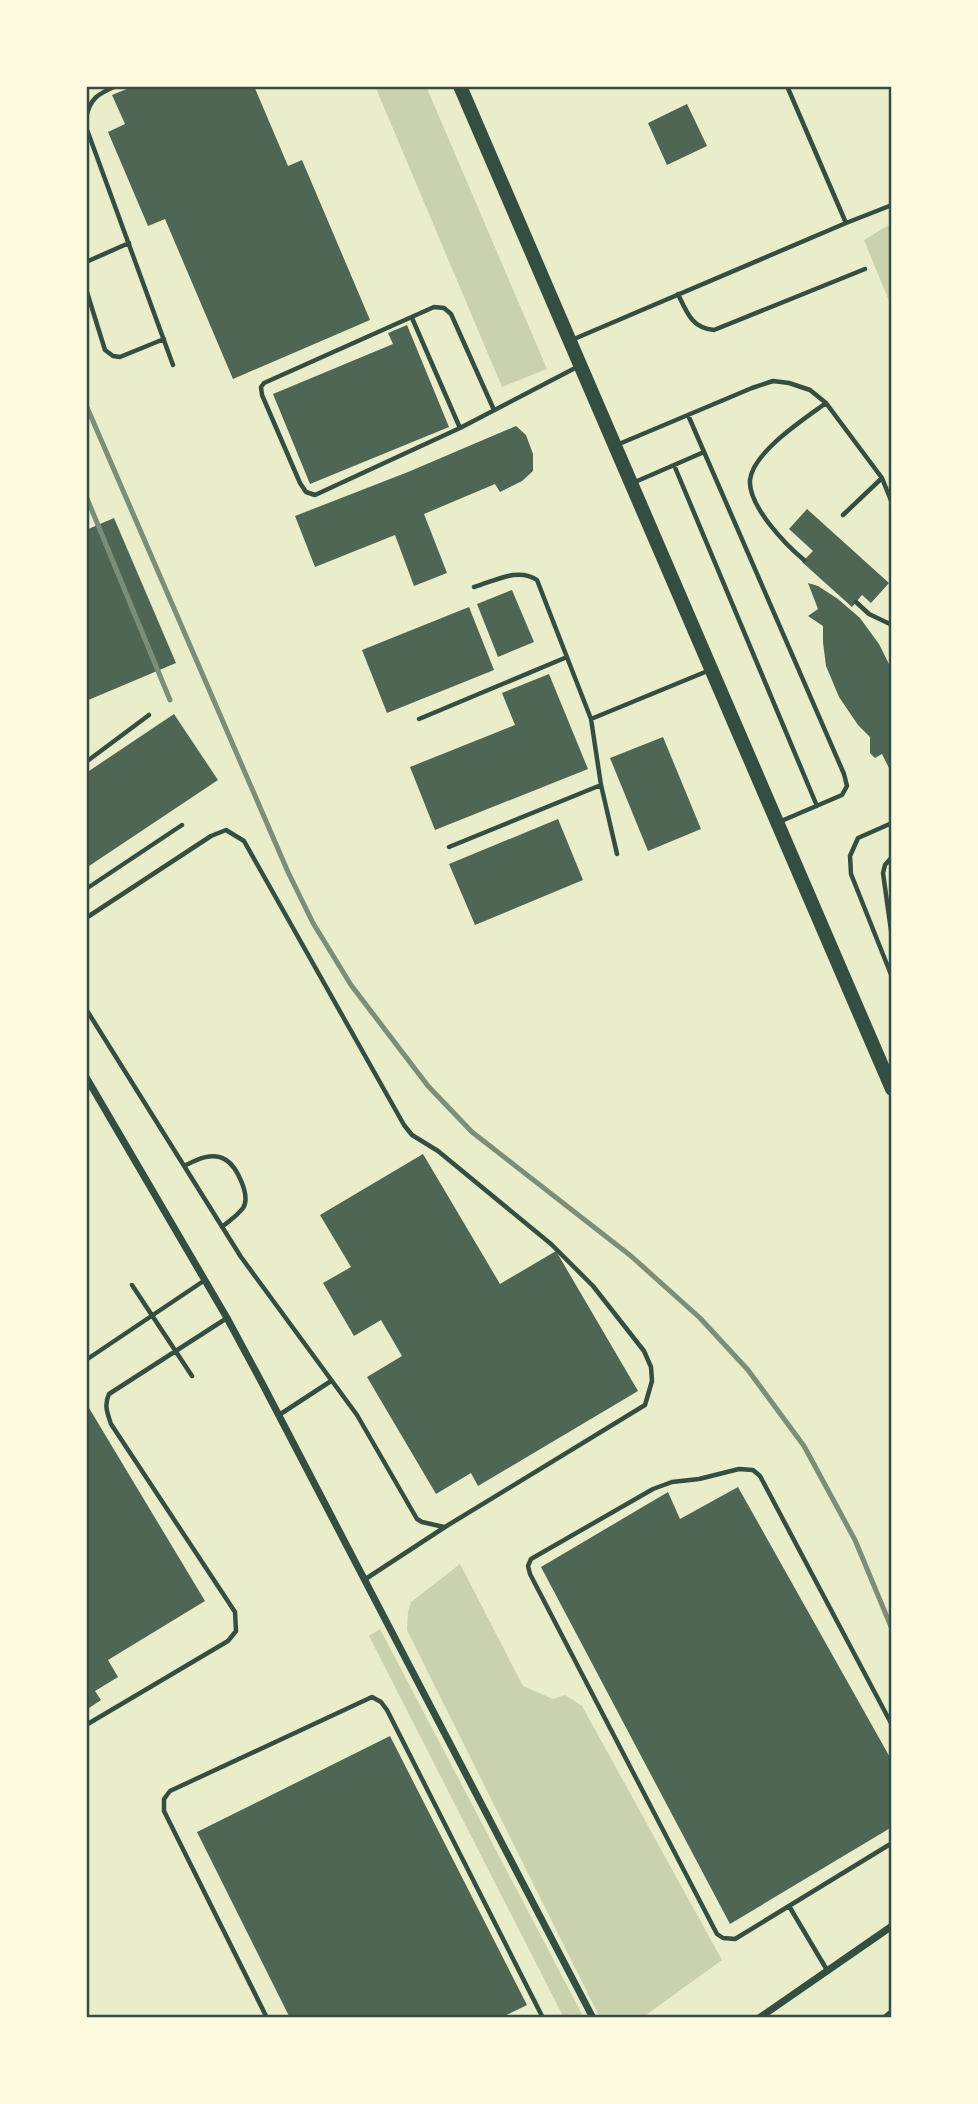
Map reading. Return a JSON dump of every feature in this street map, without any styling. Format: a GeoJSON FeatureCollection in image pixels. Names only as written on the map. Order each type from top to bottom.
{"type":"FeatureCollection","features":[{"type":"Feature","properties":{"kind":"main road"},"geometry":{"type":"LineString","coordinates":[[460,86],[892,1089]]}},
{"type":"Feature","properties":{"kind":"street"},"geometry":{"type":"LineString","coordinates":[[86,1077],[205,1280],[279,1415],[593,2018]]}},
{"type":"Feature","properties":{"kind":"street"},"geometry":{"type":"LineString","coordinates":[[759,2018],[892,1926]]}},
{"type":"Feature","properties":{"kind":"lane"},"geometry":{"type":"LineString","coordinates":[[86,118],[88,106],[99,93],[116,86]]}},
{"type":"Feature","properties":{"kind":"lane"},"geometry":{"type":"LineString","coordinates":[[787,86],[846,223]]}},
{"type":"Feature","properties":{"kind":"lane"},"geometry":{"type":"LineString","coordinates":[[86,127],[173,365]]}},
{"type":"Feature","properties":{"kind":"lane"},"geometry":{"type":"LineString","coordinates":[[570,341],[892,205]]}},
{"type":"Feature","properties":{"kind":"lane"},"geometry":{"type":"LineString","coordinates":[[86,262],[129,243]]}},
{"type":"Feature","properties":{"kind":"lane"},"geometry":{"type":"LineString","coordinates":[[678,294],[689,318],[696,325],[715,331],[865,269]]}},
{"type":"Feature","properties":{"kind":"lane"},"geometry":{"type":"LineString","coordinates":[[86,289],[105,350],[113,356],[120,357],[164,339]]}},
{"type":"Feature","properties":{"kind":"lane"},"geometry":{"type":"LineString","coordinates":[[494,410],[451,314],[444,308],[435,307],[264,383],[261,387],[300,483],[306,492],[316,495],[460,428],[580,366]]}},
{"type":"Feature","properties":{"kind":"lane"},"geometry":{"type":"LineString","coordinates":[[412,318],[460,428]]}},
{"type":"Feature","properties":{"kind":"lane"},"geometry":{"type":"LineString","coordinates":[[615,446],[752,388],[773,381],[789,383],[810,390],[826,403],[882,478],[892,503]]}},
{"type":"Feature","properties":{"kind":"lane"},"geometry":{"type":"LineString","coordinates":[[804,560],[760,510],[750,480],[767,449],[826,403]]}},
{"type":"Feature","properties":{"kind":"lane"},"geometry":{"type":"LineString","coordinates":[[688,415],[847,786],[842,795],[777,823]]}},
{"type":"Feature","properties":{"kind":"lane"},"geometry":{"type":"LineString","coordinates":[[631,484],[704,452]]}},
{"type":"Feature","properties":{"kind":"lane"},"geometry":{"type":"LineString","coordinates":[[674,465],[817,806]]}},
{"type":"Feature","properties":{"kind":"lane"},"geometry":{"type":"LineString","coordinates":[[843,515],[882,478]]}},
{"type":"Feature","properties":{"kind":"lane"},"geometry":{"type":"LineString","coordinates":[[474,587],[519,573],[537,580],[591,719],[601,785],[617,854]]}},
{"type":"Feature","properties":{"kind":"lane"},"geometry":{"type":"LineString","coordinates":[[856,602],[869,614],[892,625]]}},
{"type":"Feature","properties":{"kind":"lane"},"geometry":{"type":"LineString","coordinates":[[419,719],[567,656]]}},
{"type":"Feature","properties":{"kind":"lane"},"geometry":{"type":"LineString","coordinates":[[591,719],[711,669]]}},
{"type":"Feature","properties":{"kind":"lane"},"geometry":{"type":"LineString","coordinates":[[86,762],[149,715]]}},
{"type":"Feature","properties":{"kind":"lane"},"geometry":{"type":"LineString","coordinates":[[449,847],[601,785]]}},
{"type":"Feature","properties":{"kind":"lane"},"geometry":{"type":"LineString","coordinates":[[892,823],[858,838],[850,856],[851,874],[892,977]]}},
{"type":"Feature","properties":{"kind":"lane"},"geometry":{"type":"LineString","coordinates":[[86,889],[182,824]]}},
{"type":"Feature","properties":{"kind":"lane"},"geometry":{"type":"LineString","coordinates":[[86,918],[211,836],[226,830],[244,841],[404,1125],[412,1135],[439,1151],[551,1244],[593,1286],[644,1351],[651,1367],[652,1381],[645,1405],[445,1527],[364,1580]]}},
{"type":"Feature","properties":{"kind":"lane"},"geometry":{"type":"LineString","coordinates":[[892,857],[883,873],[892,938]]}},
{"type":"Feature","properties":{"kind":"lane"},"geometry":{"type":"LineString","coordinates":[[86,1009],[241,1256],[357,1415],[418,1519],[445,1527]]}},
{"type":"Feature","properties":{"kind":"lane"},"geometry":{"type":"LineString","coordinates":[[184,1166],[202,1157],[226,1160],[243,1183],[246,1199],[243,1208],[222,1227]]}},
{"type":"Feature","properties":{"kind":"lane"},"geometry":{"type":"LineString","coordinates":[[86,1360],[205,1280]]}},
{"type":"Feature","properties":{"kind":"lane"},"geometry":{"type":"LineString","coordinates":[[132,1285],[192,1376]]}},
{"type":"Feature","properties":{"kind":"lane"},"geometry":{"type":"LineString","coordinates":[[86,1725],[228,1641],[236,1631],[235,1612],[111,1424],[105,1409],[109,1394],[226,1318]]}},
{"type":"Feature","properties":{"kind":"lane"},"geometry":{"type":"LineString","coordinates":[[279,1415],[331,1381]]}},
{"type":"Feature","properties":{"kind":"lane"},"geometry":{"type":"LineString","coordinates":[[892,1725],[760,1476],[752,1470],[739,1469],[699,1479],[671,1482],[653,1489],[531,1559],[528,1566],[530,1574],[717,1934],[723,1938],[735,1939],[892,1843]]}},
{"type":"Feature","properties":{"kind":"lane"},"geometry":{"type":"LineString","coordinates":[[267,2018],[164,1811],[164,1800],[170,1791],[372,1696],[387,1710],[543,2018]]}},
{"type":"Feature","properties":{"kind":"lane"},"geometry":{"type":"LineString","coordinates":[[789,1906],[827,1970]]}},
{"type":"Feature","properties":{"kind":"lane"},"geometry":{"type":"LineString","coordinates":[[883,2018],[892,2011]]}},
{"type":"Feature","properties":{"kind":"green space"},"geometry":{"type":"Polygon","coordinates":[[[375,86],[426,86],[547,369],[502,387],[375,86]]]}},
{"type":"Feature","properties":{"kind":"green space"},"geometry":{"type":"Polygon","coordinates":[[[892,223],[892,308],[864,240],[892,223]]]}},
{"type":"Feature","properties":{"kind":"green space"},"geometry":{"type":"Polygon","coordinates":[[[460,1564],[523,1686],[553,1699],[565,1695],[582,1706],[722,1960],[642,2018],[600,2018],[407,1630],[411,1602],[460,1564]]]}},
{"type":"Feature","properties":{"kind":"green space"},"geometry":{"type":"Polygon","coordinates":[[[380,1629],[584,2018],[564,2018],[369,1636],[380,1629]]]}},
{"type":"Feature","properties":{"kind":"building"},"geometry":{"type":"Polygon","coordinates":[[[134,86],[254,86],[288,166],[302,160],[370,320],[233,379],[165,219],[148,226],[108,132],[125,124],[112,95],[134,86]]]}},
{"type":"Feature","properties":{"kind":"building"},"geometry":{"type":"Polygon","coordinates":[[[687,104],[707,146],[667,165],[648,123],[687,104]]]}},
{"type":"Feature","properties":{"kind":"building"},"geometry":{"type":"Polygon","coordinates":[[[407,325],[449,427],[310,484],[273,394],[393,344],[388,333],[407,325]]]}},
{"type":"Feature","properties":{"kind":"building"},"geometry":{"type":"Polygon","coordinates":[[[516,426],[526,435],[533,454],[533,471],[522,481],[500,492],[495,484],[424,514],[447,573],[414,586],[395,535],[315,567],[295,516],[516,426]]]}},
{"type":"Feature","properties":{"kind":"building"},"geometry":{"type":"Polygon","coordinates":[[[807,509],[889,583],[871,603],[862,595],[852,607],[802,562],[813,551],[789,529],[807,509]]]}},
{"type":"Feature","properties":{"kind":"building"},"geometry":{"type":"Polygon","coordinates":[[[114,518],[176,663],[86,701],[86,530],[114,518]]]}},
{"type":"Feature","properties":{"kind":"building"},"geometry":{"type":"Polygon","coordinates":[[[808,583],[838,599],[860,618],[879,644],[891,668],[892,774],[882,754],[875,758],[870,753],[870,737],[858,725],[839,697],[826,666],[823,626],[808,616],[818,609],[808,583]]]}},
{"type":"Feature","properties":{"kind":"building"},"geometry":{"type":"Polygon","coordinates":[[[512,590],[534,642],[498,657],[477,604],[512,590]]]}},
{"type":"Feature","properties":{"kind":"building"},"geometry":{"type":"Polygon","coordinates":[[[469,607],[494,670],[387,713],[362,650],[469,607]]]}},
{"type":"Feature","properties":{"kind":"building"},"geometry":{"type":"Polygon","coordinates":[[[549,674],[588,769],[435,830],[410,767],[515,725],[502,693],[549,674]]]}},
{"type":"Feature","properties":{"kind":"building"},"geometry":{"type":"Polygon","coordinates":[[[174,714],[218,780],[86,868],[86,773],[174,714]]]}},
{"type":"Feature","properties":{"kind":"building"},"geometry":{"type":"Polygon","coordinates":[[[663,737],[701,829],[648,851],[610,758],[663,737]]]}},
{"type":"Feature","properties":{"kind":"building"},"geometry":{"type":"Polygon","coordinates":[[[558,819],[583,880],[475,925],[449,864],[558,819]]]}},
{"type":"Feature","properties":{"kind":"building"},"geometry":{"type":"Polygon","coordinates":[[[423,1154],[500,1284],[556,1251],[638,1391],[478,1486],[471,1473],[436,1494],[367,1377],[402,1356],[381,1320],[354,1336],[323,1283],[351,1267],[320,1215],[423,1154]]]}},
{"type":"Feature","properties":{"kind":"building"},"geometry":{"type":"Polygon","coordinates":[[[86,1403],[205,1601],[108,1660],[118,1677],[95,1691],[101,1700],[86,1710],[86,1403]]]}},
{"type":"Feature","properties":{"kind":"building"},"geometry":{"type":"Polygon","coordinates":[[[738,1487],[892,1761],[892,1827],[730,1924],[541,1567],[668,1492],[680,1519],[738,1487]]]}},
{"type":"Feature","properties":{"kind":"building"},"geometry":{"type":"Polygon","coordinates":[[[390,1736],[527,2005],[500,2018],[290,2018],[197,1832],[390,1736]]]}},
{"type":"Feature","properties":{"kind":"railway"},"geometry":{"type":"LineString","coordinates":[[86,405],[288,872],[313,923],[351,985],[428,1086],[472,1132],[631,1256],[700,1318],[748,1370],[804,1446],[855,1540],[892,1629]]}},
{"type":"Feature","properties":{"kind":"railway"},"geometry":{"type":"LineString","coordinates":[[86,496],[170,700]]}}]}
